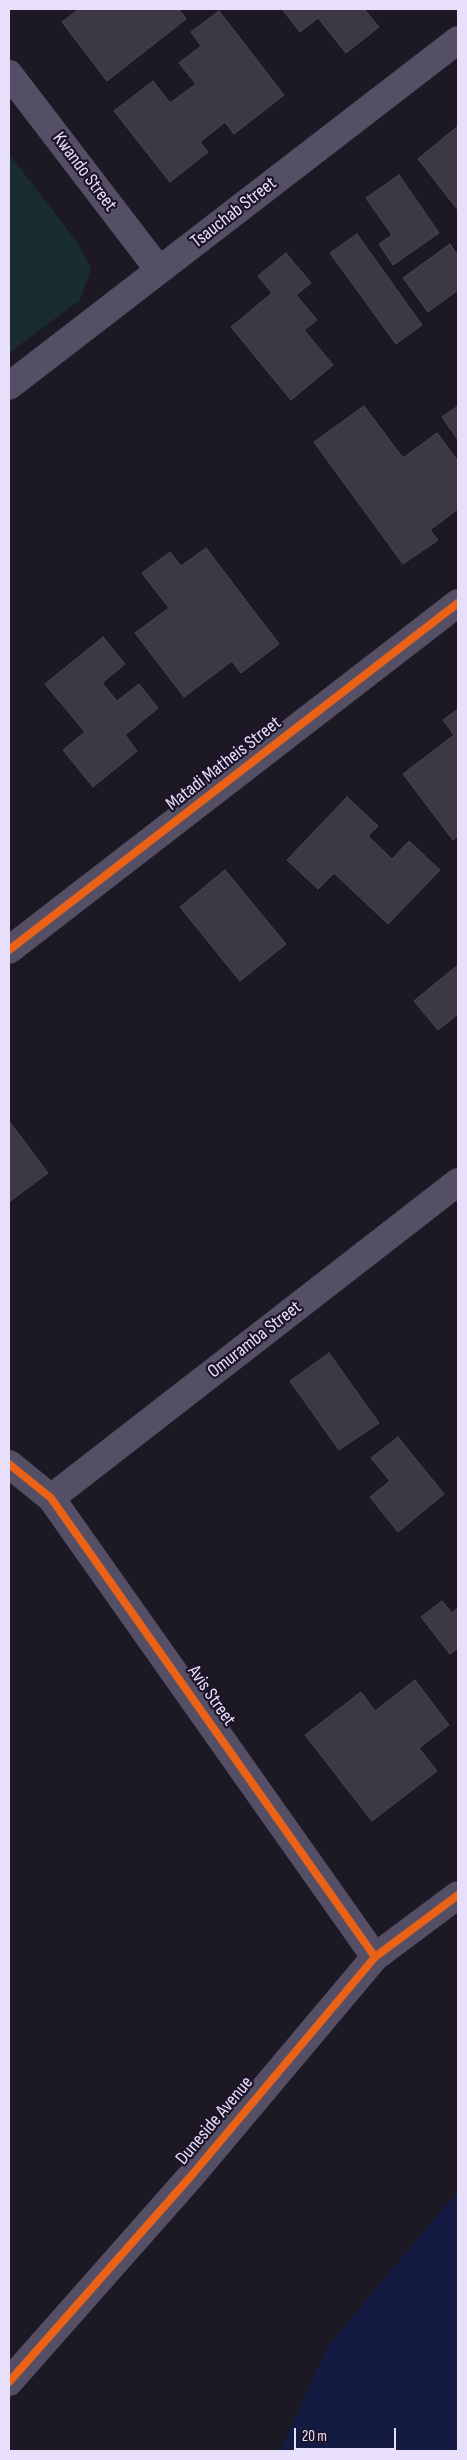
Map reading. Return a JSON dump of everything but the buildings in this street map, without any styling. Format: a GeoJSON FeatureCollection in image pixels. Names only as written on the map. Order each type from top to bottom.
{"type":"FeatureCollection","features":[{"type":"Feature","properties":{"kind":"street","name":"Tsauchab Street"},"geometry":{"type":"LineString","coordinates":[[9,386],[458,40]]}},
{"type":"Feature","properties":{"kind":"street","name":"Kwando Street"},"geometry":{"type":"LineString","coordinates":[[9,74],[159,270]]}},
{"type":"Feature","properties":{"kind":"street","name":"Matadi Matheis Street"},"geometry":{"type":"LineString","coordinates":[[9,950],[458,603]]}},
{"type":"Feature","properties":{"kind":"street","name":"Omuramba Street"},"geometry":{"type":"LineString","coordinates":[[51,1498],[458,1182]]}},
{"type":"Feature","properties":{"kind":"street","name":"Avis Street"},"geometry":{"type":"LineString","coordinates":[[9,1464],[51,1498],[374,1957]]}},
{"type":"Feature","properties":{"kind":"street","name":"Duneside Avenue"},"geometry":{"type":"LineString","coordinates":[[9,2382],[191,2176],[374,1957],[458,1895]]}},
{"type":"Feature","properties":{"kind":"green space"},"geometry":{"type":"Polygon","coordinates":[[[9,154],[78,243],[91,268],[80,300],[9,353],[9,154]]]}},
{"type":"Feature","properties":{"kind":"water"},"geometry":{"type":"Polygon","coordinates":[[[458,2191],[458,2451],[280,2451],[328,2346],[458,2191]]]}},
{"type":"Feature","properties":{"kind":"cycle path"},"geometry":{"type":"LineString","coordinates":[[9,950],[458,603]]}},
{"type":"Feature","properties":{"kind":"cycle path"},"geometry":{"type":"LineString","coordinates":[[9,1464],[51,1498],[375,1957]]}},
{"type":"Feature","properties":{"kind":"cycle path"},"geometry":{"type":"LineString","coordinates":[[9,2382],[191,2176],[375,1957],[458,1895]]}}]}
